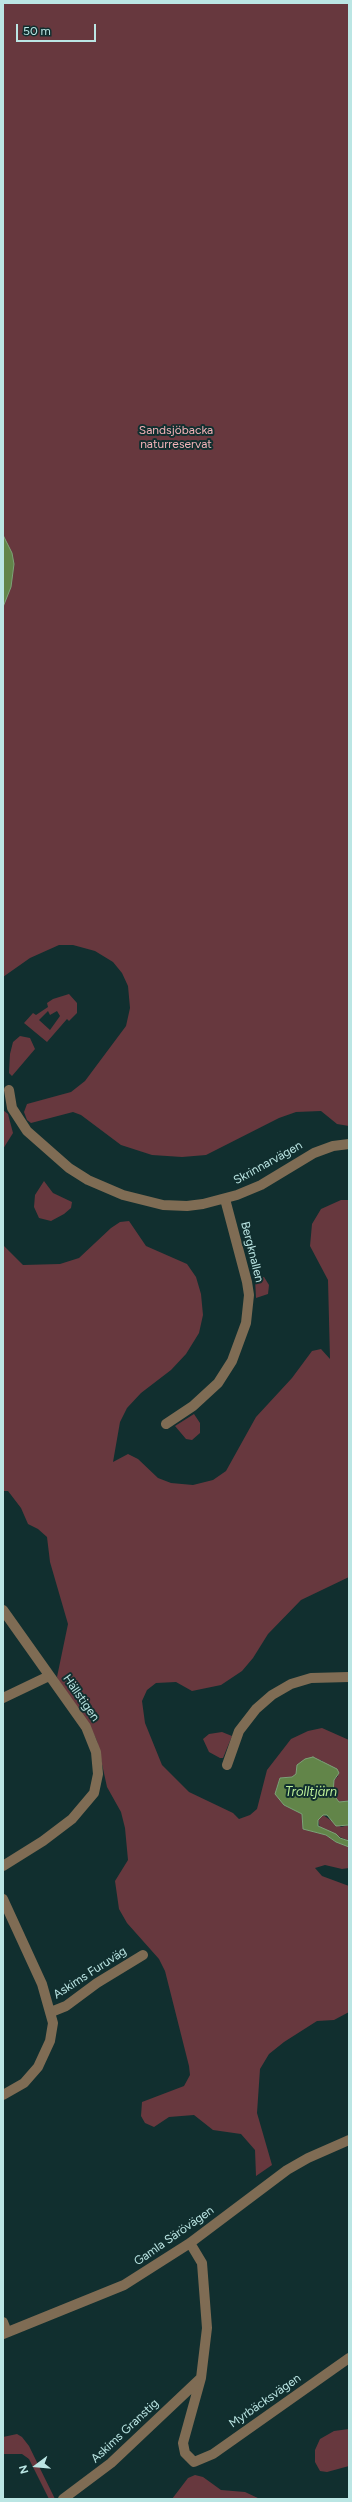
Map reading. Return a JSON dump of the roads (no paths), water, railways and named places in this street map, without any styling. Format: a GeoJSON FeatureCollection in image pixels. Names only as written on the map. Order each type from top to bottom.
{"type":"FeatureCollection","features":[{"type":"Feature","properties":{"kind":"street","name":"Skrinnarvägen"},"geometry":{"type":"LineString","coordinates":[[9,1090],[12,1108],[27,1131],[55,1156],[88,1180],[123,1195],[163,1205],[187,1206],[225,1199],[261,1185],[314,1152],[333,1146],[349,1144]]}},
{"type":"Feature","properties":{"kind":"street","name":"Bergknallen"},"geometry":{"type":"LineString","coordinates":[[166,1424],[194,1406],[218,1383],[232,1361],[246,1323],[249,1295],[247,1282],[225,1199]]}},
{"type":"Feature","properties":{"kind":"street","name":"Hällstigen"},"geometry":{"type":"LineString","coordinates":[[3,1610],[90,1734],[98,1763],[98,1784],[89,1801],[72,1819],[3,1866]]}},
{"type":"Feature","properties":{"kind":"street"},"geometry":{"type":"LineString","coordinates":[[3,1698],[49,1676]]}},
{"type":"Feature","properties":{"kind":"street"},"geometry":{"type":"LineString","coordinates":[[227,1765],[239,1731],[256,1709],[272,1695],[291,1684],[311,1678],[349,1677]]}},
{"type":"Feature","properties":{"kind":"street"},"geometry":{"type":"LineString","coordinates":[[3,1899],[42,1984],[51,2012],[53,2029],[50,2041],[40,2064],[24,2083],[3,2095]]}},
{"type":"Feature","properties":{"kind":"street"},"geometry":{"type":"LineString","coordinates":[[3,1916],[16,1930]]}},
{"type":"Feature","properties":{"kind":"street","name":"Askims Furuväg"},"geometry":{"type":"LineString","coordinates":[[51,2012],[66,2006],[97,1983],[143,1955]]}},
{"type":"Feature","properties":{"kind":"street","name":"Gamla Särövägen"},"geometry":{"type":"LineString","coordinates":[[5,2333],[113,2291],[190,2243],[287,2170],[308,2158],[349,2140]]}},
{"type":"Feature","properties":{"kind":"street"},"geometry":{"type":"LineString","coordinates":[[190,2243],[202,2263],[206,2300],[207,2343],[201,2378]]}},
{"type":"Feature","properties":{"kind":"street"},"geometry":{"type":"LineString","coordinates":[[3,2322],[5,2333]]}},
{"type":"Feature","properties":{"kind":"street","name":"Myrbäcksvägen"},"geometry":{"type":"LineString","coordinates":[[201,2378],[183,2443],[185,2453],[194,2462],[213,2454],[349,2358]]}},
{"type":"Feature","properties":{"kind":"street","name":"Askims Granstig"},"geometry":{"type":"LineString","coordinates":[[63,2499],[113,2461],[201,2378]]}},
{"type":"Feature","properties":{"kind":"water"},"geometry":{"type":"Polygon","coordinates":[[[3,535],[12,553],[14,564],[11,587],[3,607],[3,535]]]}},
{"type":"Feature","properties":{"kind":"water","name":"Trolltjärn"},"geometry":{"type":"Polygon","coordinates":[[[313,1757],[337,1769],[339,1773],[334,1780],[333,1794],[339,1802],[349,1801],[349,1825],[336,1826],[327,1815],[323,1815],[318,1820],[318,1826],[336,1834],[340,1838],[349,1841],[349,1847],[336,1842],[326,1835],[303,1829],[302,1814],[284,1805],[275,1794],[280,1778],[292,1777],[296,1774],[297,1765],[305,1759],[313,1757]]]}},
{"type":"Feature","properties":{"kind":"park label","name":"Sandsjöbacka naturreservat"},"geometry":{"type":"Point","coordinates":[176,437]}}]}
